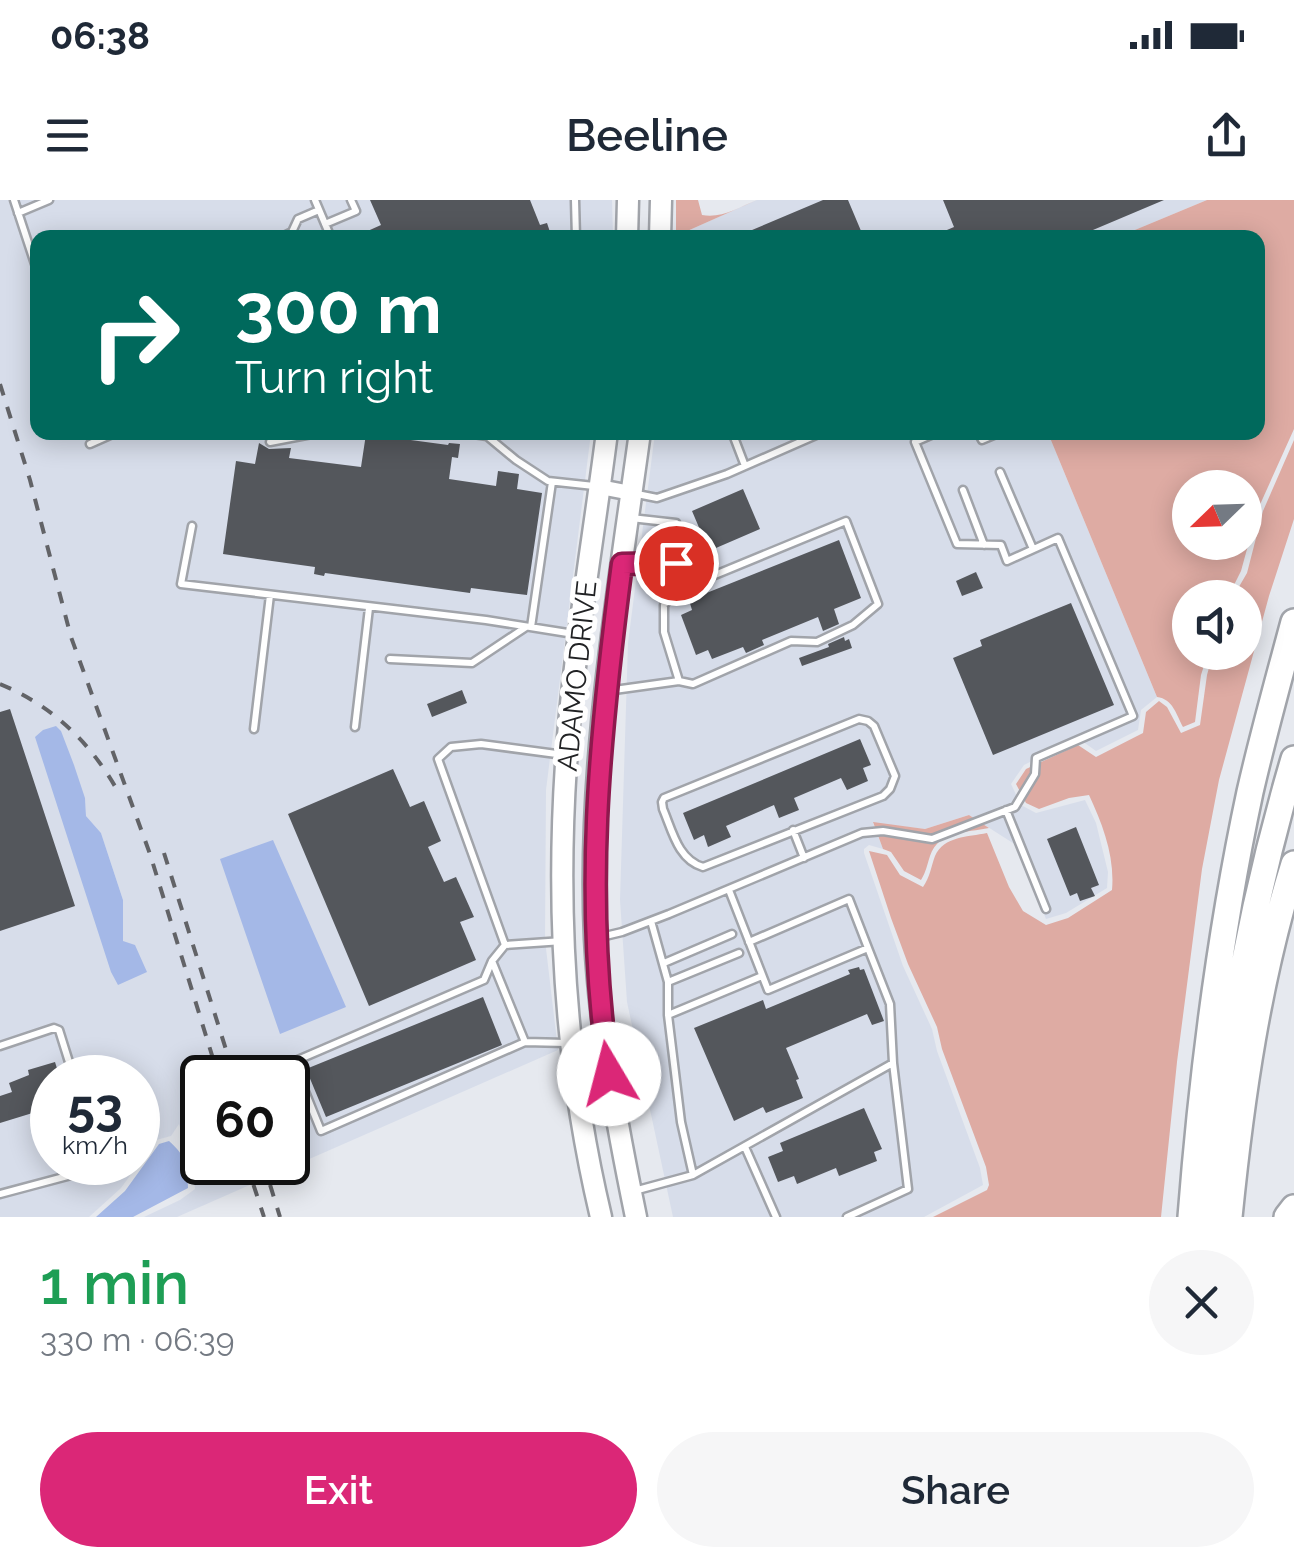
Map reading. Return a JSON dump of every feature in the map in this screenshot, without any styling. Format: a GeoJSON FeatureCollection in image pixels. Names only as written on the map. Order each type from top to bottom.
{"type":"FeatureCollection","features":[{"type":"Feature","properties":{"kind":"highway"},"geometry":{"type":"LineString","coordinates":[[1191,1217],[1221,950],[1250,792],[1294,622]]}},
{"type":"Feature","properties":{"kind":"highway"},"geometry":{"type":"LineString","coordinates":[[1210,1217],[1223,1095],[1249,938],[1294,760]]}},
{"type":"Feature","properties":{"kind":"highway"},"geometry":{"type":"LineString","coordinates":[[1229,1217],[1250,1043],[1268,957],[1294,864]]}},
{"type":"Feature","properties":{"kind":"highway"},"geometry":{"type":"LineString","coordinates":[[1287,1217],[1294,1208]]}},
{"type":"Feature","properties":{"kind":"main road"},"geometry":{"type":"LineString","coordinates":[[627,230],[628,200]]}},
{"type":"Feature","properties":{"kind":"main road"},"geometry":{"type":"LineString","coordinates":[[660,200],[660,230]]}},
{"type":"Feature","properties":{"kind":"main road","name":"ADAMO DRIVE"},"geometry":{"type":"LineString","coordinates":[[602,1217],[581,1117],[572,1043],[564,940],[563,820],[566,756],[606,440]]}},
{"type":"Feature","properties":{"kind":"main road","name":"ADAMO DRIVE"},"geometry":{"type":"LineString","coordinates":[[636,1217],[615,1111],[595,938],[596,821],[606,692],[639,440]]}},
{"type":"Feature","properties":{"kind":"street"},"geometry":{"type":"LineString","coordinates":[[600,487],[631,493]]}},
{"type":"Feature","properties":{"kind":"street"},"geometry":{"type":"LineString","coordinates":[[564,940],[595,938]]}},
{"type":"Feature","properties":{"kind":"lane"},"geometry":{"type":"LineString","coordinates":[[14,200],[30,250]]}},
{"type":"Feature","properties":{"kind":"lane"},"geometry":{"type":"LineString","coordinates":[[18,213],[49,200]]}},
{"type":"Feature","properties":{"kind":"lane"},"geometry":{"type":"LineString","coordinates":[[315,200],[328,230]]}},
{"type":"Feature","properties":{"kind":"lane"},"geometry":{"type":"LineString","coordinates":[[325,224],[356,211],[351,200]]}},
{"type":"Feature","properties":{"kind":"lane"},"geometry":{"type":"LineString","coordinates":[[575,200],[576,230]]}},
{"type":"Feature","properties":{"kind":"lane"},"geometry":{"type":"LineString","coordinates":[[293,230],[298,219],[319,210]]}},
{"type":"Feature","properties":{"kind":"lane"},"geometry":{"type":"LineString","coordinates":[[90,444],[99,440]]}},
{"type":"Feature","properties":{"kind":"lane"},"geometry":{"type":"LineString","coordinates":[[270,442],[280,440]]}},
{"type":"Feature","properties":{"kind":"lane"},"geometry":{"type":"LineString","coordinates":[[492,440],[548,481],[600,487]]}},
{"type":"Feature","properties":{"kind":"lane"},"geometry":{"type":"LineString","coordinates":[[735,440],[745,466]]}},
{"type":"Feature","properties":{"kind":"lane"},"geometry":{"type":"LineString","coordinates":[[631,493],[657,498],[805,440]]}},
{"type":"Feature","properties":{"kind":"lane"},"geometry":{"type":"LineString","coordinates":[[595,938],[650,921],[862,834],[883,831],[932,839],[1015,807],[1034,774],[1036,758],[1132,716],[1058,538],[1007,560],[1001,546],[957,544],[915,442],[920,440]]}},
{"type":"Feature","properties":{"kind":"lane"},"geometry":{"type":"LineString","coordinates":[[1000,472],[1033,549]]}},
{"type":"Feature","properties":{"kind":"lane"},"geometry":{"type":"LineString","coordinates":[[390,659],[472,664],[529,627],[552,482]]}},
{"type":"Feature","properties":{"kind":"lane"},"geometry":{"type":"LineString","coordinates":[[963,490],[984,545]]}},
{"type":"Feature","properties":{"kind":"lane"},"geometry":{"type":"LineString","coordinates":[[622,564],[676,563],[676,523],[628,518]]}},
{"type":"Feature","properties":{"kind":"lane"},"geometry":{"type":"LineString","coordinates":[[606,692],[679,681],[693,684],[792,641],[816,642],[853,625],[878,604],[846,520],[676,591],[664,605],[664,632],[679,681]]}},
{"type":"Feature","properties":{"kind":"lane"},"geometry":{"type":"LineString","coordinates":[[192,526],[181,584],[580,634]]}},
{"type":"Feature","properties":{"kind":"lane"},"geometry":{"type":"LineString","coordinates":[[254,728],[270,596]]}},
{"type":"Feature","properties":{"kind":"lane"},"geometry":{"type":"LineString","coordinates":[[354,727],[369,608]]}},
{"type":"Feature","properties":{"kind":"lane"},"geometry":{"type":"LineString","coordinates":[[859,720],[868,721],[874,726],[895,776],[890,789],[883,796],[793,830],[703,867],[696,866],[683,854],[662,802],[859,720]]}},
{"type":"Feature","properties":{"kind":"lane"},"geometry":{"type":"LineString","coordinates":[[505,945],[438,759],[451,746],[481,744],[566,756]]}},
{"type":"Feature","properties":{"kind":"lane"},"geometry":{"type":"LineString","coordinates":[[1006,810],[1046,909]]}},
{"type":"Feature","properties":{"kind":"lane"},"geometry":{"type":"LineString","coordinates":[[793,830],[804,858]]}},
{"type":"Feature","properties":{"kind":"lane"},"geometry":{"type":"LineString","coordinates":[[728,890],[768,990],[868,948]]}},
{"type":"Feature","properties":{"kind":"lane"},"geometry":{"type":"LineString","coordinates":[[749,942],[849,899],[890,1004],[908,1190],[848,1217]]}},
{"type":"Feature","properties":{"kind":"lane"},"geometry":{"type":"LineString","coordinates":[[650,921],[668,982],[668,1015],[692,1175]]}},
{"type":"Feature","properties":{"kind":"lane"},"geometry":{"type":"LineString","coordinates":[[664,964],[732,934]]}},
{"type":"Feature","properties":{"kind":"lane"},"geometry":{"type":"LineString","coordinates":[[564,940],[505,945],[492,960],[484,980],[293,1062],[321,1130],[525,1042],[572,1043]]}},
{"type":"Feature","properties":{"kind":"lane"},"geometry":{"type":"LineString","coordinates":[[668,982],[740,953]]}},
{"type":"Feature","properties":{"kind":"lane"},"geometry":{"type":"LineString","coordinates":[[492,960],[525,1042]]}},
{"type":"Feature","properties":{"kind":"lane"},"geometry":{"type":"LineString","coordinates":[[668,1015],[762,976]]}},
{"type":"Feature","properties":{"kind":"lane"},"geometry":{"type":"LineString","coordinates":[[0,1046],[54,1028],[59,1030],[67,1055]]}},
{"type":"Feature","properties":{"kind":"lane"},"geometry":{"type":"LineString","coordinates":[[631,1192],[692,1175],[893,1063]]}},
{"type":"Feature","properties":{"kind":"lane"},"geometry":{"type":"LineString","coordinates":[[745,1147],[776,1217]]}},
{"type":"Feature","properties":{"kind":"lane"},"geometry":{"type":"LineString","coordinates":[[0,1194],[34,1185]]}},
{"type":"Feature","properties":{"kind":"shaded area"},"geometry":{"type":"Polygon","coordinates":[[[0,200],[612,200],[613,230],[30,230],[30,440],[590,440],[546,790],[545,940],[558,1050],[310,1159],[310,1055],[180,1055],[180,1127],[179,1124],[171,1136],[160,1139],[160,1055],[30,1055],[30,1185],[123,1185],[89,1217],[0,1217],[0,200]],[[43,730],[123,942],[123,900],[101,833],[86,816],[85,798],[43,730]]]}},
{"type":"Feature","properties":{"kind":"shaded area"},"geometry":{"type":"Polygon","coordinates":[[[676,200],[698,200],[702,215],[730,212],[690,230],[676,230],[676,200]]]}},
{"type":"Feature","properties":{"kind":"shaded area"},"geometry":{"type":"Polygon","coordinates":[[[757,200],[1207,200],[1135,230],[690,230],[757,200]]]}},
{"type":"Feature","properties":{"kind":"shaded area"},"geometry":{"type":"Polygon","coordinates":[[[1207,200],[1294,200],[1294,429],[1262,500],[1262,470],[1172,470],[1172,560],[1244,560],[1236,580],[1172,580],[1172,670],[1203,670],[1195,722],[1183,727],[1176,712],[1157,697],[1051,440],[1265,440],[1265,230],[1135,230],[1207,200]]]}},
{"type":"Feature","properties":{"kind":"shaded area"},"geometry":{"type":"Polygon","coordinates":[[[654,440],[1051,440],[1157,697],[1141,710],[1138,730],[1096,751],[1082,741],[1048,753],[1024,765],[1011,784],[1021,805],[1036,813],[1085,800],[1096,823],[1108,872],[1107,888],[1066,913],[1046,919],[1016,845],[969,815],[925,829],[873,823],[883,849],[869,845],[864,849],[903,966],[932,1029],[983,1185],[924,1217],[673,1217],[627,1002],[620,900],[628,643],[654,440]]]}},
{"type":"Feature","properties":{"kind":"shaded area"},"geometry":{"type":"Polygon","coordinates":[[[1294,440],[1294,519],[1262,622],[1262,580],[1243,580],[1250,560],[1262,560],[1263,511],[1294,440]]]}},
{"type":"Feature","properties":{"kind":"shaded area"},"geometry":{"type":"Polygon","coordinates":[[[1208,670],[1249,670],[1219,780],[1202,869],[1161,1217],[933,1217],[987,1190],[986,1167],[869,851],[887,855],[900,875],[923,887],[939,849],[957,838],[987,833],[1023,911],[1046,925],[1068,918],[1112,890],[1112,865],[1099,818],[1089,795],[1039,809],[1026,803],[1016,784],[1026,769],[1078,745],[1096,757],[1143,733],[1146,712],[1159,701],[1167,707],[1181,733],[1200,725],[1208,670]]]}},
{"type":"Feature","properties":{"kind":"shaded area"},"geometry":{"type":"Polygon","coordinates":[[[969,815],[989,828],[954,834],[940,841],[921,880],[904,871],[891,852],[883,849],[873,822],[925,829],[969,815]]]}},
{"type":"Feature","properties":{"kind":"shaded area"},"geometry":{"type":"Polygon","coordinates":[[[195,1185],[250,1185],[177,1217],[144,1217],[180,1200],[195,1189],[195,1185]]]}},
{"type":"Feature","properties":{"kind":"water"},"geometry":{"type":"Polygon","coordinates":[[[56,726],[85,798],[86,816],[101,833],[123,900],[123,941],[135,945],[147,972],[118,985],[35,737],[56,726]]]}},
{"type":"Feature","properties":{"kind":"water"},"geometry":{"type":"Polygon","coordinates":[[[273,840],[346,1007],[280,1034],[220,859],[273,840]]]}},
{"type":"Feature","properties":{"kind":"water"},"geometry":{"type":"Polygon","coordinates":[[[169,1141],[179,1152],[180,1185],[188,1188],[133,1217],[96,1217],[129,1185],[160,1185],[160,1144],[169,1141]]]}},
{"type":"Feature","properties":{"kind":"building"},"geometry":{"type":"Polygon","coordinates":[[[370,200],[530,200],[540,225],[547,223],[549,230],[370,230],[381,225],[370,200]]]}},
{"type":"Feature","properties":{"kind":"building"},"geometry":{"type":"Polygon","coordinates":[[[823,200],[848,200],[861,230],[752,230],[823,200]]]}},
{"type":"Feature","properties":{"kind":"building"},"geometry":{"type":"Polygon","coordinates":[[[943,200],[1164,200],[1093,230],[947,230],[954,227],[943,200]]]}},
{"type":"Feature","properties":{"kind":"building"},"geometry":{"type":"Polygon","coordinates":[[[365,440],[411,440],[460,444],[458,458],[452,457],[449,479],[496,486],[498,471],[519,474],[517,489],[542,493],[527,595],[471,588],[470,593],[325,573],[324,576],[314,574],[315,567],[223,554],[236,461],[255,464],[259,443],[269,449],[291,448],[289,458],[361,467],[365,440]]]}},
{"type":"Feature","properties":{"kind":"building"},"geometry":{"type":"Polygon","coordinates":[[[743,489],[760,529],[709,551],[692,511],[743,489]]]}},
{"type":"Feature","properties":{"kind":"building"},"geometry":{"type":"Polygon","coordinates":[[[839,540],[861,598],[834,609],[839,624],[823,631],[818,617],[762,640],[764,645],[746,653],[743,647],[712,659],[708,650],[696,655],[681,615],[692,610],[689,600],[839,540]]]}},
{"type":"Feature","properties":{"kind":"building"},"geometry":{"type":"Polygon","coordinates":[[[976,572],[983,588],[962,596],[956,581],[976,572]]]}},
{"type":"Feature","properties":{"kind":"building"},"geometry":{"type":"Polygon","coordinates":[[[1071,603],[1114,705],[993,755],[953,658],[982,646],[980,640],[1071,603]]]}},
{"type":"Feature","properties":{"kind":"building"},"geometry":{"type":"Polygon","coordinates":[[[844,637],[852,648],[802,666],[799,658],[844,637]]]}},
{"type":"Feature","properties":{"kind":"building"},"geometry":{"type":"Polygon","coordinates":[[[462,690],[467,703],[432,717],[427,704],[462,690]]]}},
{"type":"Feature","properties":{"kind":"building"},"geometry":{"type":"Polygon","coordinates":[[[10,709],[75,906],[0,931],[0,712],[10,709]]]}},
{"type":"Feature","properties":{"kind":"building"},"geometry":{"type":"Polygon","coordinates":[[[860,739],[871,765],[863,768],[868,781],[847,790],[841,778],[794,798],[799,810],[779,818],[774,805],[726,826],[731,837],[708,847],[704,835],[694,840],[683,813],[860,739]]]}},
{"type":"Feature","properties":{"kind":"building"},"geometry":{"type":"Polygon","coordinates":[[[393,769],[410,807],[424,801],[441,841],[428,847],[444,882],[456,877],[474,917],[460,922],[476,960],[369,1006],[288,814],[393,769]]]}},
{"type":"Feature","properties":{"kind":"building"},"geometry":{"type":"Polygon","coordinates":[[[1076,827],[1099,885],[1091,888],[1095,896],[1080,901],[1077,893],[1070,896],[1047,839],[1076,827]]]}},
{"type":"Feature","properties":{"kind":"building"},"geometry":{"type":"Polygon","coordinates":[[[859,967],[864,969],[884,1021],[872,1025],[867,1014],[786,1048],[803,1098],[766,1113],[763,1107],[734,1121],[694,1028],[763,1000],[766,1009],[859,967]]]}},
{"type":"Feature","properties":{"kind":"building"},"geometry":{"type":"Polygon","coordinates":[[[483,997],[502,1045],[326,1117],[310,1079],[310,1067],[483,997]]]}},
{"type":"Feature","properties":{"kind":"building"},"geometry":{"type":"Polygon","coordinates":[[[30,1069],[30,1114],[0,1123],[0,1096],[12,1092],[9,1083],[29,1075],[30,1069]]]}},
{"type":"Feature","properties":{"kind":"building"},"geometry":{"type":"Polygon","coordinates":[[[864,1108],[882,1149],[874,1152],[877,1161],[839,1176],[836,1168],[797,1184],[794,1176],[778,1182],[768,1157],[783,1151],[780,1143],[864,1108]]]}},
{"type":"Feature","properties":{"kind":"railway"},"geometry":{"type":"LineString","coordinates":[[0,384],[71,637],[150,854],[212,1055]]}},
{"type":"Feature","properties":{"kind":"railway"},"geometry":{"type":"LineString","coordinates":[[0,684],[36,703],[67,726],[94,755],[116,788]]}},
{"type":"Feature","properties":{"kind":"railway"},"geometry":{"type":"LineString","coordinates":[[164,853],[228,1055]]}},
{"type":"Feature","properties":{"kind":"railway"},"geometry":{"type":"LineString","coordinates":[[254,1185],[264,1217]]}},
{"type":"Feature","properties":{"kind":"railway"},"geometry":{"type":"LineString","coordinates":[[270,1185],[280,1217]]}},
{"type":"Feature","properties":{"kind":"route"},"geometry":{"type":"LineString","coordinates":[[609,1074],[597,967],[594,878],[604,704],[622,564],[676,563]]}}]}
